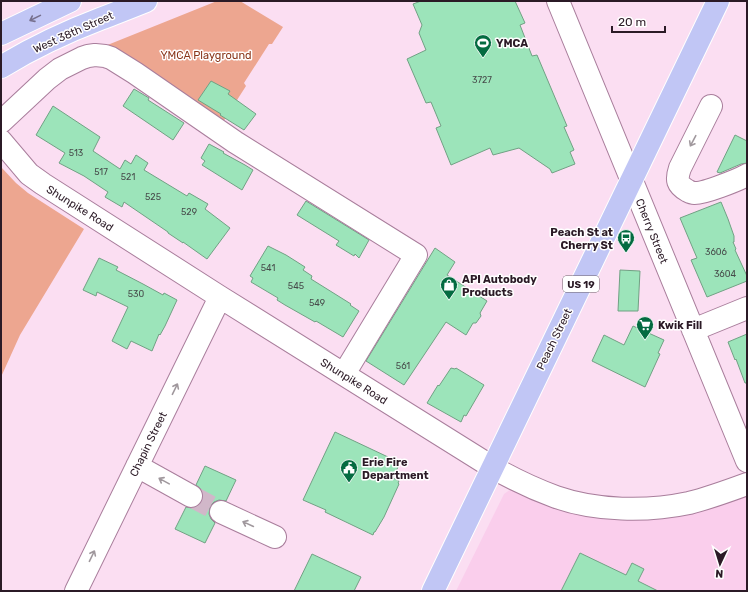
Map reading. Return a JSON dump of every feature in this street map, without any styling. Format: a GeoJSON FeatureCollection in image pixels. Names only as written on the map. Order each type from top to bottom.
{"type":"FeatureCollection","features":[{"type":"Feature","properties":{"kind":"main road"},"geometry":{"type":"LineString","coordinates":[[1,34],[70,1]]}},
{"type":"Feature","properties":{"kind":"main road","name":"West 38th Street"},"geometry":{"type":"LineString","coordinates":[[1,67],[46,42],[146,1]]}},
{"type":"Feature","properties":{"kind":"main road","name":"Peach Street"},"geometry":{"type":"LineString","coordinates":[[433,591],[718,1]]}},
{"type":"Feature","properties":{"kind":"street","name":"Cherry Street"},"geometry":{"type":"LineString","coordinates":[[558,1],[747,461]]}},
{"type":"Feature","properties":{"kind":"street"},"geometry":{"type":"LineString","coordinates":[[1,122],[47,79],[60,69],[88,56],[105,56],[135,73],[235,142],[416,255],[344,374]]}},
{"type":"Feature","properties":{"kind":"street"},"geometry":{"type":"LineString","coordinates":[[711,106],[680,168],[678,176],[679,185],[694,194],[704,192],[747,175]]}},
{"type":"Feature","properties":{"kind":"street","name":"Shunpike Road"},"geometry":{"type":"LineString","coordinates":[[1,141],[35,179],[220,297],[515,480],[556,497],[592,505],[643,509],[687,503],[707,498],[747,484]]}},
{"type":"Feature","properties":{"kind":"street","name":"Chapin Street"},"geometry":{"type":"LineString","coordinates":[[76,591],[220,297]]}},
{"type":"Feature","properties":{"kind":"street"},"geometry":{"type":"LineString","coordinates":[[693,330],[747,308]]}},
{"type":"Feature","properties":{"kind":"street"},"geometry":{"type":"LineString","coordinates":[[137,466],[191,496]]}},
{"type":"Feature","properties":{"kind":"street"},"geometry":{"type":"LineString","coordinates":[[221,512],[274,537]]}},
{"type":"Feature","properties":{"kind":"shaded area"},"geometry":{"type":"Polygon","coordinates":[[[511,489],[575,513],[747,496],[747,591],[456,591],[504,494],[511,489]]]}},
{"type":"Feature","properties":{"kind":"green space","name":"YMCA Playground"},"geometry":{"type":"Polygon","coordinates":[[[217,1],[240,1],[283,27],[272,44],[269,44],[244,83],[246,86],[223,122],[105,46],[217,1]]]}},
{"type":"Feature","properties":{"kind":"green space"},"geometry":{"type":"Polygon","coordinates":[[[1,167],[28,193],[84,229],[20,335],[1,377],[1,167]]]}},
{"type":"Feature","properties":{"kind":"building"},"geometry":{"type":"Polygon","coordinates":[[[421,1],[515,1],[525,23],[520,25],[532,56],[537,55],[567,126],[564,127],[574,150],[570,152],[575,164],[552,173],[550,169],[519,148],[493,155],[490,148],[451,165],[436,128],[441,126],[431,102],[426,103],[407,59],[426,50],[419,33],[422,25],[413,4],[421,1]]]}},
{"type":"Feature","properties":{"kind":"building"},"geometry":{"type":"Polygon","coordinates":[[[211,81],[230,91],[228,94],[256,114],[244,130],[198,100],[211,81]]]}},
{"type":"Feature","properties":{"kind":"building"},"geometry":{"type":"Polygon","coordinates":[[[134,89],[149,98],[148,100],[184,123],[173,140],[123,106],[134,89]]]}},
{"type":"Feature","properties":{"kind":"building"},"geometry":{"type":"Polygon","coordinates":[[[53,106],[100,137],[93,151],[120,169],[125,160],[131,164],[136,155],[148,163],[144,170],[187,196],[189,193],[208,204],[205,209],[230,228],[207,259],[124,202],[122,207],[105,197],[108,192],[84,176],[59,163],[65,153],[36,135],[53,106]]]}},
{"type":"Feature","properties":{"kind":"building"},"geometry":{"type":"Polygon","coordinates":[[[735,135],[747,141],[747,163],[720,173],[717,172],[735,135]]]}},
{"type":"Feature","properties":{"kind":"building"},"geometry":{"type":"Polygon","coordinates":[[[209,144],[253,170],[242,190],[202,165],[205,161],[201,158],[209,144]]]}},
{"type":"Feature","properties":{"kind":"building"},"geometry":{"type":"Polygon","coordinates":[[[306,201],[369,240],[359,258],[355,254],[354,256],[336,245],[339,241],[297,215],[306,201]]]}},
{"type":"Feature","properties":{"kind":"building"},"geometry":{"type":"Polygon","coordinates":[[[721,202],[734,236],[733,242],[736,249],[735,250],[747,276],[747,281],[707,297],[691,260],[697,258],[680,218],[721,202]]]}},
{"type":"Feature","properties":{"kind":"building"},"geometry":{"type":"Polygon","coordinates":[[[268,246],[305,267],[303,270],[312,276],[311,279],[351,304],[350,305],[359,311],[343,337],[285,305],[277,300],[278,298],[251,282],[253,278],[250,276],[268,246]]]}},
{"type":"Feature","properties":{"kind":"building"},"geometry":{"type":"Polygon","coordinates":[[[435,248],[455,262],[447,275],[487,301],[480,313],[481,316],[476,323],[473,323],[466,335],[446,322],[404,385],[366,361],[435,248]]]}},
{"type":"Feature","properties":{"kind":"building"},"geometry":{"type":"Polygon","coordinates":[[[99,258],[118,267],[116,270],[163,295],[164,293],[177,300],[152,351],[131,341],[127,349],[112,341],[128,307],[97,292],[96,296],[83,290],[99,258]]]}},
{"type":"Feature","properties":{"kind":"building"},"geometry":{"type":"Polygon","coordinates":[[[620,270],[640,271],[638,311],[618,311],[620,270]]]}},
{"type":"Feature","properties":{"kind":"building"},"geometry":{"type":"Polygon","coordinates":[[[633,326],[664,340],[658,353],[660,354],[645,387],[592,361],[604,335],[624,345],[633,326]]]}},
{"type":"Feature","properties":{"kind":"building"},"geometry":{"type":"Polygon","coordinates":[[[747,334],[747,383],[745,383],[728,342],[747,334]]]}},
{"type":"Feature","properties":{"kind":"building"},"geometry":{"type":"Polygon","coordinates":[[[451,368],[456,368],[484,385],[461,422],[427,403],[451,368]]]}},
{"type":"Feature","properties":{"kind":"building"},"geometry":{"type":"Polygon","coordinates":[[[335,432],[388,457],[388,460],[398,467],[393,478],[399,481],[399,484],[384,517],[373,535],[325,512],[326,510],[303,500],[335,432]]]}},
{"type":"Feature","properties":{"kind":"building"},"geometry":{"type":"Polygon","coordinates":[[[205,466],[236,480],[226,501],[219,500],[210,506],[209,514],[215,523],[205,543],[175,529],[186,507],[197,507],[202,502],[202,490],[196,485],[205,466]]]}},
{"type":"Feature","properties":{"kind":"building"},"geometry":{"type":"Polygon","coordinates":[[[580,553],[626,575],[632,563],[644,569],[638,581],[658,591],[561,591],[580,553]]]}},
{"type":"Feature","properties":{"kind":"building"},"geometry":{"type":"Polygon","coordinates":[[[312,554],[361,577],[354,591],[294,591],[312,554]]]}},
{"type":"Feature","properties":{"kind":"tunnel"},"geometry":{"type":"LineString","coordinates":[[191,496],[221,512]]}},
{"type":"Feature","properties":{"kind":"place","name":"YMCA"},"geometry":{"type":"Point","coordinates":[483,58]}},
{"type":"Feature","properties":{"kind":"place","name":"Peach St at Cherry St"},"geometry":{"type":"Point","coordinates":[626,253]}},
{"type":"Feature","properties":{"kind":"place","name":"API Autobody Products"},"geometry":{"type":"Point","coordinates":[449,300]}},
{"type":"Feature","properties":{"kind":"place","name":"Kwik Fill"},"geometry":{"type":"Point","coordinates":[645,340]}},
{"type":"Feature","properties":{"kind":"place","name":"Erie Fire Department"},"geometry":{"type":"Point","coordinates":[349,483]}}]}
